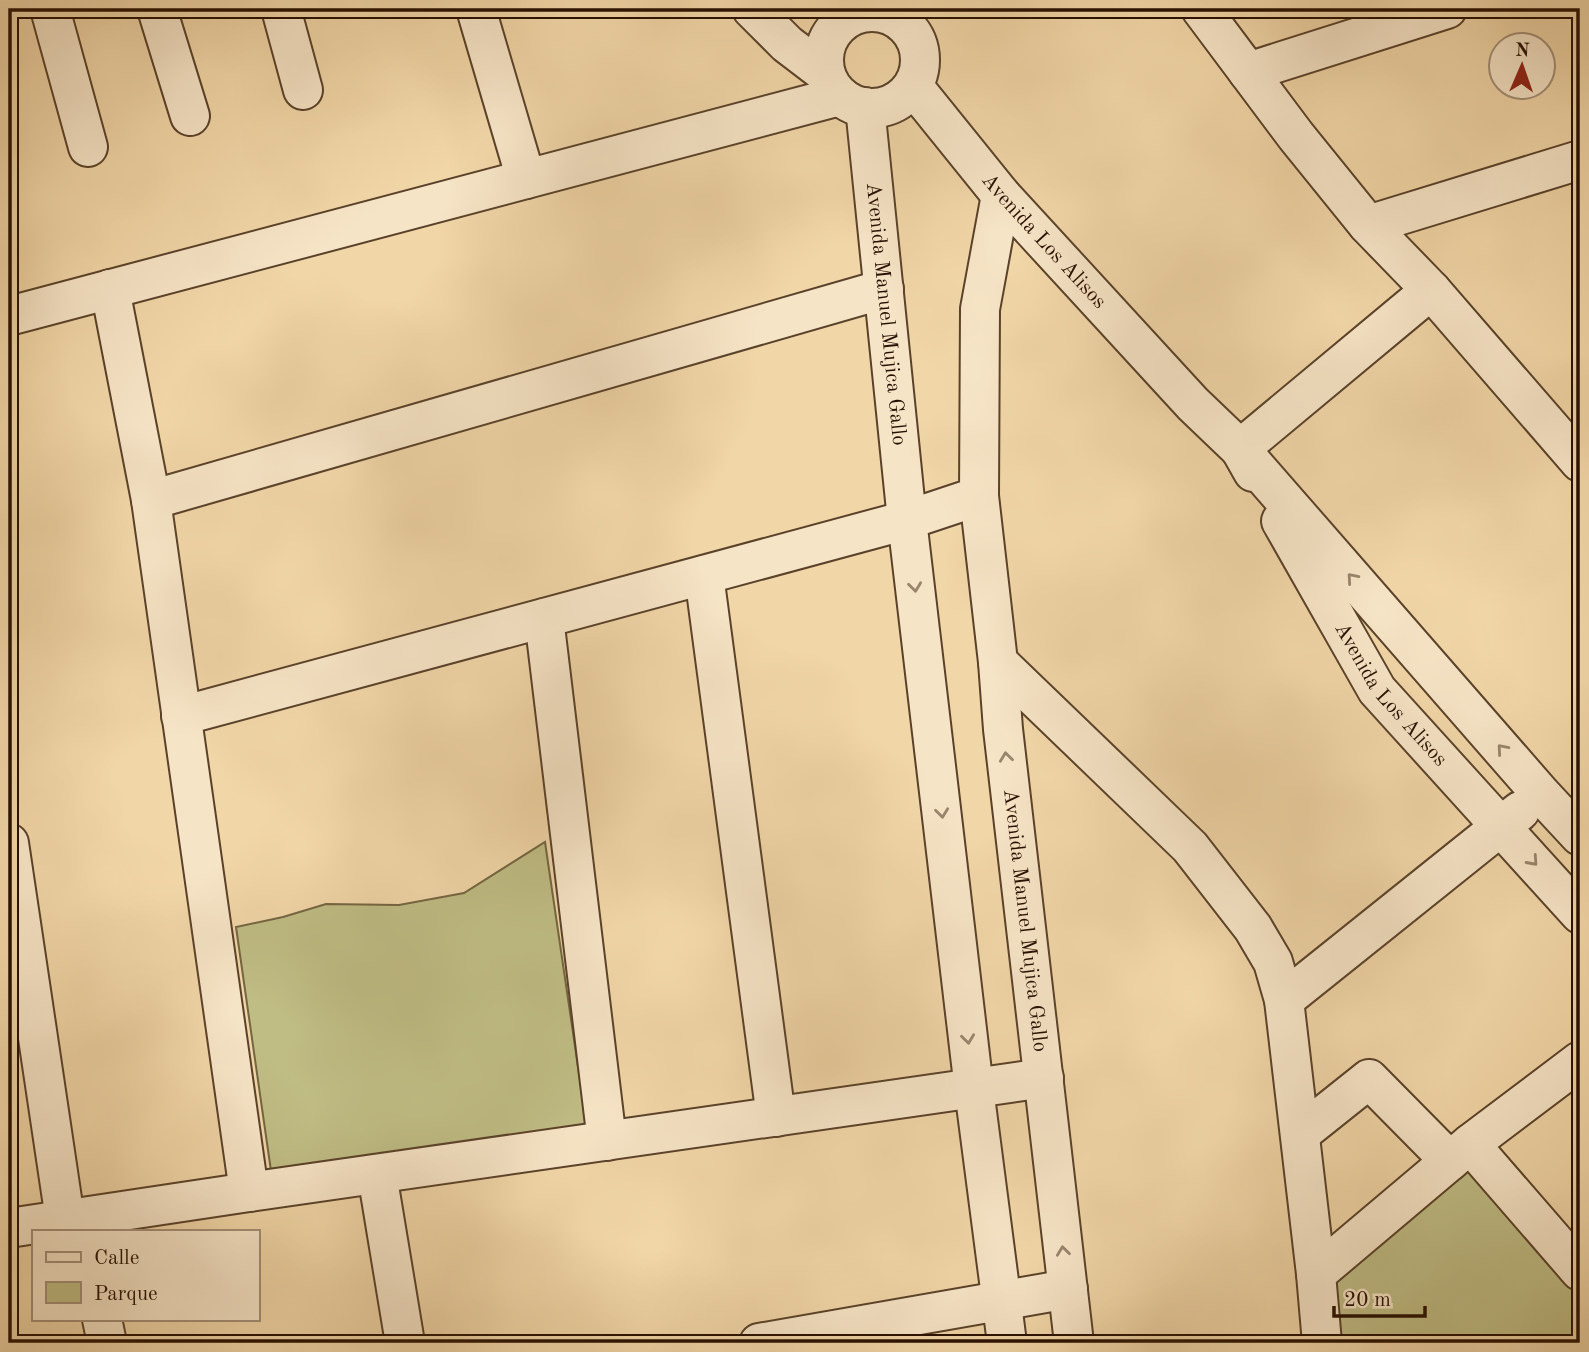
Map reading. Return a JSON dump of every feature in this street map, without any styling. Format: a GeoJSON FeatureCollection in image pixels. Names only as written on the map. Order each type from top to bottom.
{"type":"FeatureCollection","features":[{"type":"Feature","properties":{"kind":"street"},"geometry":{"type":"LineString","coordinates":[[50,9],[88,147]]}},
{"type":"Feature","properties":{"kind":"street"},"geometry":{"type":"LineString","coordinates":[[157,9],[190,116]]}},
{"type":"Feature","properties":{"kind":"street"},"geometry":{"type":"LineString","coordinates":[[281,9],[303,90]]}},
{"type":"Feature","properties":{"kind":"street"},"geometry":{"type":"LineString","coordinates":[[476,9],[526,179]]}},
{"type":"Feature","properties":{"kind":"street"},"geometry":{"type":"LineString","coordinates":[[752,9],[787,44],[843,92],[879,108],[904,97],[919,72],[921,56],[909,27],[896,17],[866,10],[850,16],[836,26],[827,40],[823,56],[843,92]]}},
{"type":"Feature","properties":{"kind":"street"},"geometry":{"type":"LineString","coordinates":[[1201,9],[1296,136],[1368,225],[1431,290],[1580,462]]}},
{"type":"Feature","properties":{"kind":"street"},"geometry":{"type":"LineString","coordinates":[[1248,72],[1447,9]]}},
{"type":"Feature","properties":{"kind":"street","name":"Avenida Los Alisos"},"geometry":{"type":"LineString","coordinates":[[913,86],[1002,195],[1193,404],[1240,449],[1580,836]]}},
{"type":"Feature","properties":{"kind":"street"},"geometry":{"type":"LineString","coordinates":[[9,316],[843,92]]}},
{"type":"Feature","properties":{"kind":"street","name":"Avenida Manuel Mujica Gallo"},"geometry":{"type":"LineString","coordinates":[[843,92],[884,289],[907,520],[974,1089],[1007,1343]]}},
{"type":"Feature","properties":{"kind":"street"},"geometry":{"type":"LineString","coordinates":[[1368,225],[1580,160]]}},
{"type":"Feature","properties":{"kind":"street","name":"Avenida Manuel Mujica Gallo"},"geometry":{"type":"LineString","coordinates":[[1002,195],[980,309],[979,496],[1003,729],[1074,1343]]}},
{"type":"Feature","properties":{"kind":"street"},"geometry":{"type":"LineString","coordinates":[[110,289],[150,500],[249,1192]]}},
{"type":"Feature","properties":{"kind":"street"},"geometry":{"type":"LineString","coordinates":[[150,500],[884,289]]}},
{"type":"Feature","properties":{"kind":"street"},"geometry":{"type":"LineString","coordinates":[[1240,449],[1431,290]]}},
{"type":"Feature","properties":{"kind":"street","name":"Avenida Los Alisos"},"geometry":{"type":"LineString","coordinates":[[1240,449],[1377,690],[1580,914]]}},
{"type":"Feature","properties":{"kind":"street"},"geometry":{"type":"LineString","coordinates":[[181,716],[907,520],[979,496]]}},
{"type":"Feature","properties":{"kind":"street"},"geometry":{"type":"LineString","coordinates":[[704,575],[776,1117]]}},
{"type":"Feature","properties":{"kind":"street"},"geometry":{"type":"LineString","coordinates":[[544,618],[607,1141]]}},
{"type":"Feature","properties":{"kind":"street"},"geometry":{"type":"LineString","coordinates":[[998,663],[1190,847],[1253,928],[1273,962],[1284,1000],[1322,1343]]}},
{"type":"Feature","properties":{"kind":"street"},"geometry":{"type":"LineString","coordinates":[[1284,1000],[1541,794]]}},
{"type":"Feature","properties":{"kind":"street"},"geometry":{"type":"LineString","coordinates":[[9,843],[77,1223]]}},
{"type":"Feature","properties":{"kind":"street"},"geometry":{"type":"LineString","coordinates":[[1316,1274],[1460,1152],[1580,1061]]}},
{"type":"Feature","properties":{"kind":"street"},"geometry":{"type":"LineString","coordinates":[[9,1228],[77,1223],[249,1192],[1044,1078]]}},
{"type":"Feature","properties":{"kind":"street"},"geometry":{"type":"LineString","coordinates":[[1300,1134],[1369,1079],[1460,1152],[1580,1271]]}},
{"type":"Feature","properties":{"kind":"street"},"geometry":{"type":"LineString","coordinates":[[377,1174],[405,1343]]}},
{"type":"Feature","properties":{"kind":"street"},"geometry":{"type":"LineString","coordinates":[[759,1343],[1068,1289]]}},
{"type":"Feature","properties":{"kind":"street"},"geometry":{"type":"LineString","coordinates":[[102,1320],[107,1343]]}},
{"type":"Feature","properties":{"kind":"green space"},"geometry":{"type":"Polygon","coordinates":[[[545,842],[587,1128],[271,1171],[236,927],[326,904],[399,905],[464,893],[545,842]]]}},
{"type":"Feature","properties":{"kind":"green space"},"geometry":{"type":"Polygon","coordinates":[[[1466,1162],[1580,1293],[1580,1343],[1336,1343],[1328,1279],[1466,1162]]]}}]}
